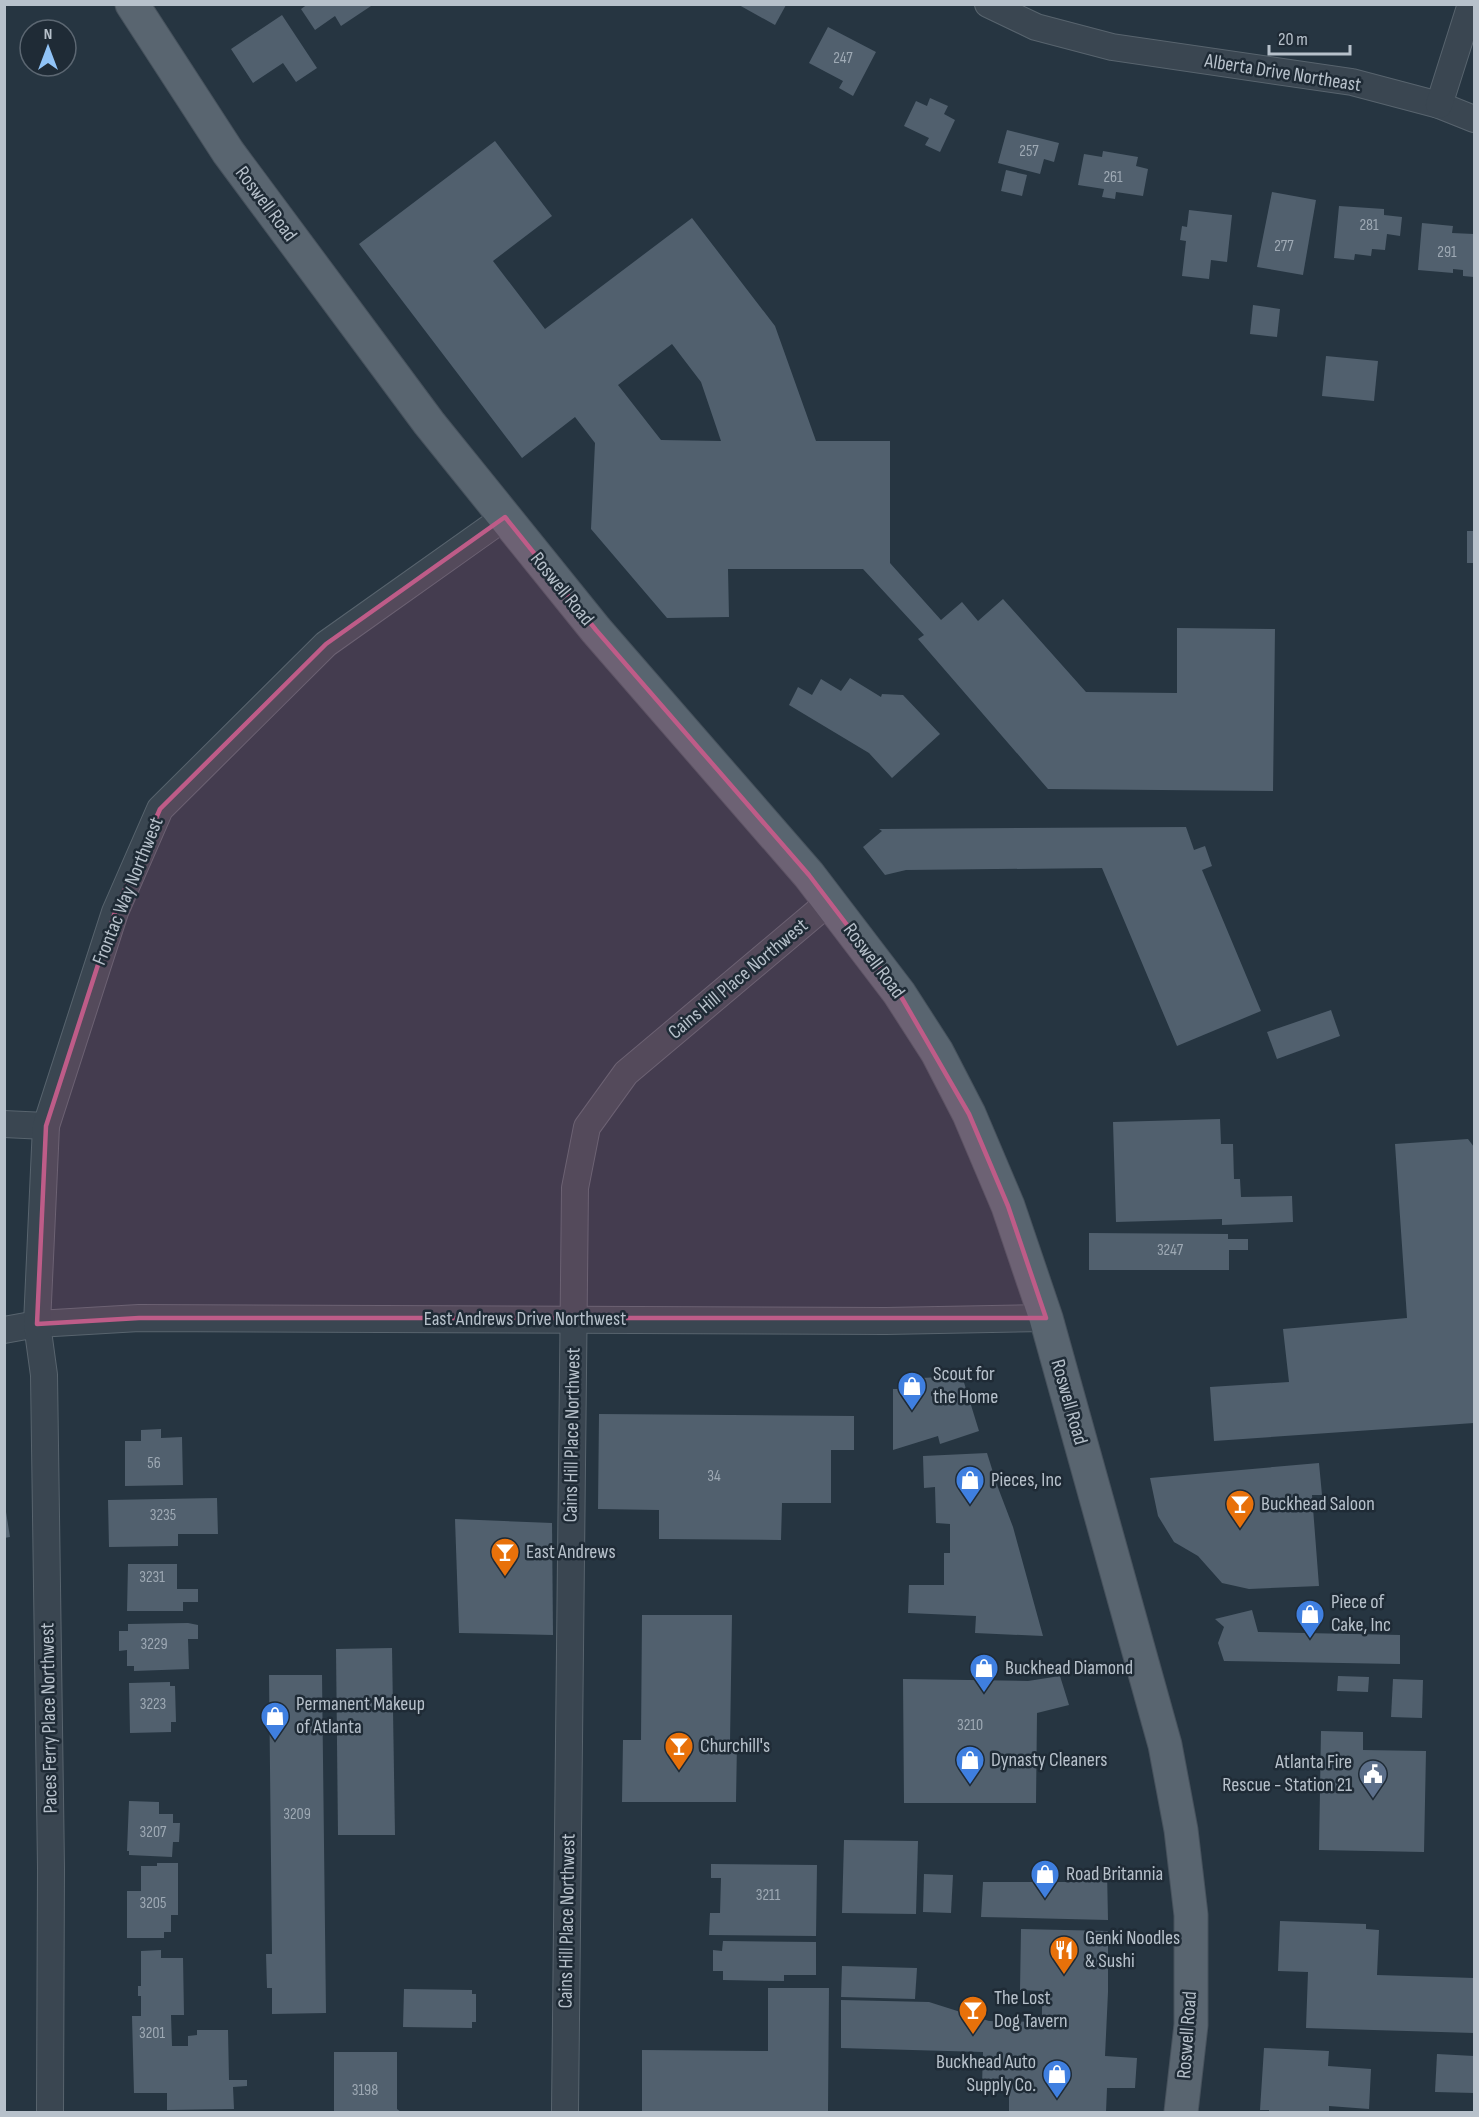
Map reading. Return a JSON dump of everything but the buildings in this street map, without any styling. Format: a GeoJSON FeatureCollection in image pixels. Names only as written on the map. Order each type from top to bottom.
{"type":"FeatureCollection","features":[{"type":"Feature","properties":{"kind":"main road","name":"Roswell Road"},"geometry":{"type":"LineString","coordinates":[[132,4],[228,152],[429,423],[596,630],[809,875],[899,993],[937,1052],[969,1114],[1008,1206],[1046,1318],[1165,1745],[1181,1830],[1191,1915],[1191,2025],[1181,2112]]}},
{"type":"Feature","properties":{"kind":"street","name":"Alberta Drive Northeast"},"geometry":{"type":"LineString","coordinates":[[988,4],[1036,27],[1112,47],[1352,82],[1439,105],[1474,119]]}},
{"type":"Feature","properties":{"kind":"street"},"geometry":{"type":"LineString","coordinates":[[1439,105],[1471,4]]}},
{"type":"Feature","properties":{"kind":"street","name":"Frontac Way Northwest"},"geometry":{"type":"LineString","coordinates":[[37,1324],[46,1126],[115,912],[160,809],[326,644],[505,517]]}},
{"type":"Feature","properties":{"kind":"street","name":"Cains Hill Place Northwest"},"geometry":{"type":"LineString","coordinates":[[565,2112],[575,1188],[586,1126],[626,1073],[829,902]]}},
{"type":"Feature","properties":{"kind":"street"},"geometry":{"type":"LineString","coordinates":[[4,1124],[46,1126]]}},
{"type":"Feature","properties":{"kind":"street","name":"East Andrews Drive Northwest"},"geometry":{"type":"LineString","coordinates":[[4,1330],[37,1324],[139,1318],[934,1321],[1046,1318]]}},
{"type":"Feature","properties":{"kind":"street","name":"Paces Ferry Place Northwest"},"geometry":{"type":"LineString","coordinates":[[37,1324],[44,1375],[51,1868],[50,2112]]}},
{"type":"Feature","properties":{"kind":"highlighted area"},"geometry":{"type":"Polygon","coordinates":[[[505,517],[596,630],[809,875],[899,993],[969,1114],[1008,1206],[1046,1318],[139,1318],[37,1324],[46,1126],[115,912],[160,809],[326,644],[505,517]]]}},
{"type":"Feature","properties":{"kind":"place","name":"Scout for the Home"},"geometry":{"type":"Point","coordinates":[912,1412]}},
{"type":"Feature","properties":{"kind":"place","name":"Pieces, Inc"},"geometry":{"type":"Point","coordinates":[970,1506]}},
{"type":"Feature","properties":{"kind":"place","name":"Buckhead Saloon"},"geometry":{"type":"Point","coordinates":[1240,1530]}},
{"type":"Feature","properties":{"kind":"place","name":"East Andrews"},"geometry":{"type":"Point","coordinates":[505,1578]}},
{"type":"Feature","properties":{"kind":"place","name":"Piece of Cake, Inc"},"geometry":{"type":"Point","coordinates":[1310,1640]}},
{"type":"Feature","properties":{"kind":"place","name":"Buckhead Diamond"},"geometry":{"type":"Point","coordinates":[984,1694]}},
{"type":"Feature","properties":{"kind":"place","name":"Permanent Makeup of Atlanta"},"geometry":{"type":"Point","coordinates":[275,1742]}},
{"type":"Feature","properties":{"kind":"place","name":"Churchill's"},"geometry":{"type":"Point","coordinates":[679,1772]}},
{"type":"Feature","properties":{"kind":"place","name":"Dynasty Cleaners"},"geometry":{"type":"Point","coordinates":[970,1786]}},
{"type":"Feature","properties":{"kind":"place","name":"Atlanta Fire Rescue - Station 21"},"geometry":{"type":"Point","coordinates":[1373,1800]}},
{"type":"Feature","properties":{"kind":"place","name":"Road Britannia"},"geometry":{"type":"Point","coordinates":[1045,1900]}},
{"type":"Feature","properties":{"kind":"place","name":"Genki Noodles & Sushi"},"geometry":{"type":"Point","coordinates":[1064,1976]}},
{"type":"Feature","properties":{"kind":"place","name":"The Lost Dog Tavern"},"geometry":{"type":"Point","coordinates":[973,2036]}},
{"type":"Feature","properties":{"kind":"place","name":"Buckhead Auto Supply Co."},"geometry":{"type":"Point","coordinates":[1057,2100]}}]}
